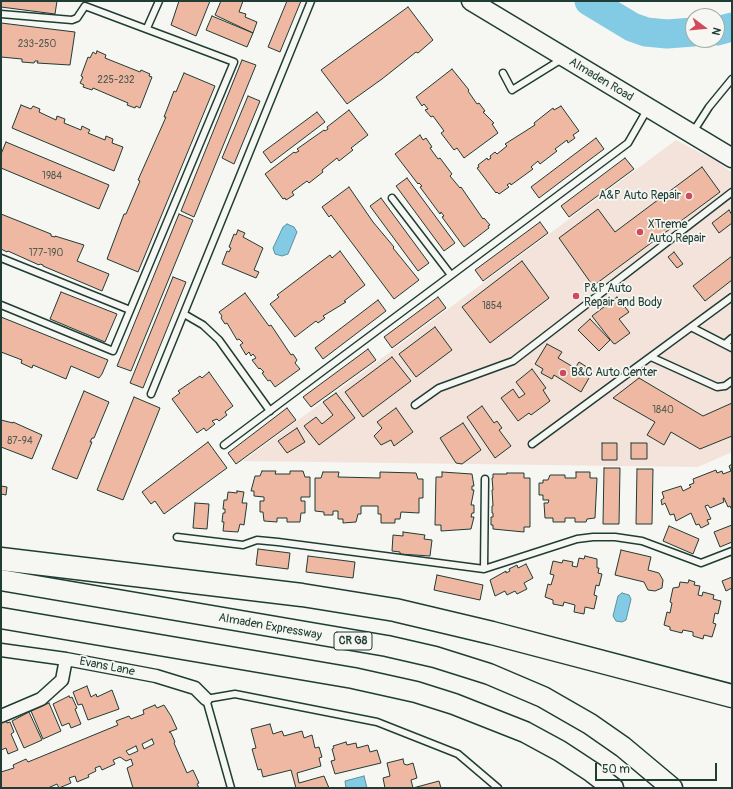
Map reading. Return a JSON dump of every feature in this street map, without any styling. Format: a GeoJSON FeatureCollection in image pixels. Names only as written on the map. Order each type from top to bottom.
{"type":"FeatureCollection","features":[{"type":"Feature","properties":{"kind":"highway"},"geometry":{"type":"LineString","coordinates":[[1,559],[302,595],[396,610],[492,633],[732,696]]}},
{"type":"Feature","properties":{"kind":"main road","name":"Almaden Expressway"},"geometry":{"type":"LineString","coordinates":[[1,580],[387,646],[435,657],[489,674],[543,697],[590,724],[623,747],[672,788]]}},
{"type":"Feature","properties":{"kind":"main road"},"geometry":{"type":"LineString","coordinates":[[1,618],[353,678],[416,692],[461,706],[525,732],[560,751],[592,772],[612,788]]}},
{"type":"Feature","properties":{"kind":"street","name":"Almaden Road"},"geometry":{"type":"LineString","coordinates":[[471,1],[563,58],[732,158]]}},
{"type":"Feature","properties":{"kind":"street","name":"Evans Lane"},"geometry":{"type":"LineString","coordinates":[[1,650],[66,659],[156,676],[195,688],[206,699]]}},
{"type":"Feature","properties":{"kind":"street"},"geometry":{"type":"LineString","coordinates":[[1,716],[41,699],[62,680],[66,659]]}},
{"type":"Feature","properties":{"kind":"lane"},"geometry":{"type":"LineString","coordinates":[[148,28],[159,1]]}},
{"type":"Feature","properties":{"kind":"lane"},"geometry":{"type":"LineString","coordinates":[[151,394],[311,1]]}},
{"type":"Feature","properties":{"kind":"lane"},"geometry":{"type":"LineString","coordinates":[[1,14],[72,20],[77,18],[85,6],[148,28],[234,62],[113,351],[1,305]]}},
{"type":"Feature","properties":{"kind":"lane"},"geometry":{"type":"LineString","coordinates":[[503,73],[512,90],[563,58]]}},
{"type":"Feature","properties":{"kind":"lane"},"geometry":{"type":"LineString","coordinates":[[692,134],[709,107],[732,79]]}},
{"type":"Feature","properties":{"kind":"lane"},"geometry":{"type":"LineString","coordinates":[[224,445],[628,143],[648,108]]}},
{"type":"Feature","properties":{"kind":"lane"},"geometry":{"type":"LineString","coordinates":[[415,405],[439,388],[513,361],[732,192]]}},
{"type":"Feature","properties":{"kind":"lane"},"geometry":{"type":"LineString","coordinates":[[392,198],[452,276]]}},
{"type":"Feature","properties":{"kind":"lane"},"geometry":{"type":"LineString","coordinates":[[1,258],[130,310]]}},
{"type":"Feature","properties":{"kind":"lane"},"geometry":{"type":"LineString","coordinates":[[532,444],[732,297]]}},
{"type":"Feature","properties":{"kind":"lane"},"geometry":{"type":"LineString","coordinates":[[184,314],[203,325],[219,340],[270,411]]}},
{"type":"Feature","properties":{"kind":"lane"},"geometry":{"type":"LineString","coordinates":[[692,327],[732,348]]}},
{"type":"Feature","properties":{"kind":"lane"},"geometry":{"type":"LineString","coordinates":[[724,344],[732,338]]}},
{"type":"Feature","properties":{"kind":"lane"},"geometry":{"type":"LineString","coordinates":[[651,357],[717,388],[726,386],[732,381]]}},
{"type":"Feature","properties":{"kind":"lane"},"geometry":{"type":"LineString","coordinates":[[484,569],[485,479]]}},
{"type":"Feature","properties":{"kind":"lane"},"geometry":{"type":"LineString","coordinates":[[177,537],[243,545],[257,540],[484,569],[577,539],[593,537],[615,537],[642,541],[701,563],[732,551]]}},
{"type":"Feature","properties":{"kind":"lane"},"geometry":{"type":"LineString","coordinates":[[231,788],[206,699],[235,694],[377,722],[458,754],[498,788]]}},
{"type":"Feature","properties":{"kind":"shaded area"},"geometry":{"type":"Polygon","coordinates":[[[676,140],[718,162],[732,173],[732,452],[698,467],[243,461],[676,140]]]}},
{"type":"Feature","properties":{"kind":"water"},"geometry":{"type":"Polygon","coordinates":[[[287,224],[294,227],[297,232],[288,254],[282,256],[275,254],[273,248],[283,227],[287,224]]]}},
{"type":"Feature","properties":{"kind":"water"},"geometry":{"type":"Polygon","coordinates":[[[622,593],[629,595],[631,599],[626,620],[622,622],[616,621],[613,616],[618,596],[622,593]]]}},
{"type":"Feature","properties":{"kind":"water"},"geometry":{"type":"Polygon","coordinates":[[[364,776],[367,788],[346,788],[345,781],[364,776]]]}},
{"type":"Feature","properties":{"kind":"building"},"geometry":{"type":"Polygon","coordinates":[[[1,1],[57,1],[55,14],[1,7],[1,1]]]}},
{"type":"Feature","properties":{"kind":"building"},"geometry":{"type":"Polygon","coordinates":[[[179,1],[210,1],[196,36],[171,25],[179,1]]]}},
{"type":"Feature","properties":{"kind":"building"},"geometry":{"type":"Polygon","coordinates":[[[221,1],[243,1],[239,12],[246,14],[245,17],[257,22],[253,33],[215,15],[221,1]]]}},
{"type":"Feature","properties":{"kind":"building"},"geometry":{"type":"Polygon","coordinates":[[[287,1],[301,1],[280,52],[268,47],[287,1]]]}},
{"type":"Feature","properties":{"kind":"building"},"geometry":{"type":"Polygon","coordinates":[[[408,7],[433,40],[418,53],[416,52],[347,104],[321,70],[408,7]]]}},
{"type":"Feature","properties":{"kind":"building"},"geometry":{"type":"Polygon","coordinates":[[[212,16],[253,33],[247,47],[206,30],[212,16]]]}},
{"type":"Feature","properties":{"kind":"building"},"geometry":{"type":"Polygon","coordinates":[[[1,23],[75,32],[70,65],[37,63],[38,61],[35,61],[34,63],[22,62],[22,59],[1,57],[1,23]]]}},
{"type":"Feature","properties":{"kind":"building"},"geometry":{"type":"Polygon","coordinates":[[[97,51],[106,55],[105,58],[140,72],[141,70],[150,74],[149,76],[152,77],[140,108],[127,105],[128,103],[93,88],[92,90],[83,87],[84,85],[80,83],[83,77],[81,76],[88,57],[90,58],[93,52],[96,54],[97,51]]]}},
{"type":"Feature","properties":{"kind":"building"},"geometry":{"type":"Polygon","coordinates":[[[242,60],[256,65],[194,217],[181,211],[242,60]]]}},
{"type":"Feature","properties":{"kind":"building"},"geometry":{"type":"Polygon","coordinates":[[[452,69],[469,90],[468,91],[477,104],[479,103],[485,111],[483,112],[494,123],[492,124],[498,133],[464,158],[457,148],[454,150],[441,133],[444,131],[433,116],[431,117],[425,110],[428,109],[424,104],[422,106],[416,97],[452,69]]]}},
{"type":"Feature","properties":{"kind":"building"},"geometry":{"type":"Polygon","coordinates":[[[184,73],[215,86],[138,272],[107,259],[124,214],[126,214],[140,181],[138,180],[166,117],[164,117],[174,91],[176,92],[184,73]]]}},
{"type":"Feature","properties":{"kind":"building"},"geometry":{"type":"Polygon","coordinates":[[[248,96],[260,101],[234,164],[222,158],[248,96]]]}},
{"type":"Feature","properties":{"kind":"building"},"geometry":{"type":"Polygon","coordinates":[[[21,105],[31,109],[33,106],[40,109],[39,112],[56,120],[57,116],[65,119],[64,123],[81,130],[82,126],[90,130],[88,133],[105,140],[106,136],[113,139],[112,143],[123,147],[114,171],[12,128],[21,105]]]}},
{"type":"Feature","properties":{"kind":"building"},"geometry":{"type":"Polygon","coordinates":[[[561,106],[579,131],[573,135],[575,138],[568,143],[567,140],[555,149],[557,151],[540,164],[538,161],[531,167],[533,169],[511,185],[510,183],[507,185],[509,187],[499,194],[497,192],[496,193],[477,168],[479,167],[478,165],[487,158],[488,160],[491,158],[490,156],[495,152],[497,154],[507,146],[505,144],[535,125],[534,123],[553,108],[554,110],[561,106]]]}},
{"type":"Feature","properties":{"kind":"building"},"geometry":{"type":"Polygon","coordinates":[[[349,110],[368,135],[351,148],[353,150],[339,161],[337,158],[309,183],[307,181],[292,192],[294,195],[286,200],[285,198],[283,199],[265,174],[294,152],[299,151],[297,149],[324,130],[325,131],[328,129],[327,127],[349,110]]]}},
{"type":"Feature","properties":{"kind":"building"},"geometry":{"type":"Polygon","coordinates":[[[317,112],[325,122],[271,163],[263,152],[317,112]]]}},
{"type":"Feature","properties":{"kind":"building"},"geometry":{"type":"Polygon","coordinates":[[[420,135],[423,140],[426,138],[432,147],[430,148],[452,174],[450,176],[460,188],[461,187],[483,219],[484,218],[490,225],[488,226],[489,228],[464,247],[442,217],[444,216],[441,212],[440,214],[420,187],[422,186],[419,183],[418,184],[395,154],[420,135]]]}},
{"type":"Feature","properties":{"kind":"building"},"geometry":{"type":"Polygon","coordinates":[[[596,138],[604,149],[539,198],[531,187],[596,138]]]}},
{"type":"Feature","properties":{"kind":"building"},"geometry":{"type":"Polygon","coordinates":[[[6,142],[109,185],[99,209],[1,168],[1,154],[6,142]]]}},
{"type":"Feature","properties":{"kind":"building"},"geometry":{"type":"Polygon","coordinates":[[[625,158],[634,169],[569,217],[561,206],[625,158]]]}},
{"type":"Feature","properties":{"kind":"building"},"geometry":{"type":"Polygon","coordinates":[[[702,167],[720,192],[593,286],[559,238],[598,209],[615,232],[702,167]]]}},
{"type":"Feature","properties":{"kind":"building"},"geometry":{"type":"Polygon","coordinates":[[[407,178],[455,243],[444,251],[396,186],[407,178]]]}},
{"type":"Feature","properties":{"kind":"building"},"geometry":{"type":"Polygon","coordinates":[[[349,187],[373,222],[419,280],[394,299],[331,215],[329,217],[322,207],[349,187]]]}},
{"type":"Feature","properties":{"kind":"building"},"geometry":{"type":"Polygon","coordinates":[[[381,198],[429,263],[418,271],[370,206],[381,198]]]}},
{"type":"Feature","properties":{"kind":"building"},"geometry":{"type":"Polygon","coordinates":[[[729,210],[732,215],[732,223],[719,233],[712,223],[729,210]]]}},
{"type":"Feature","properties":{"kind":"building"},"geometry":{"type":"Polygon","coordinates":[[[1,214],[51,234],[51,236],[84,245],[77,261],[109,274],[102,291],[43,265],[39,265],[1,249],[1,214]]]}},
{"type":"Feature","properties":{"kind":"building"},"geometry":{"type":"Polygon","coordinates":[[[179,214],[193,220],[131,371],[117,366],[179,214]]]}},
{"type":"Feature","properties":{"kind":"building"},"geometry":{"type":"Polygon","coordinates":[[[540,222],[548,233],[483,281],[475,270],[540,222]]]}},
{"type":"Feature","properties":{"kind":"building"},"geometry":{"type":"Polygon","coordinates":[[[238,230],[245,233],[243,237],[263,248],[254,270],[259,272],[256,278],[222,264],[227,251],[229,252],[231,248],[229,247],[234,234],[236,235],[238,230]]]}},
{"type":"Feature","properties":{"kind":"building"},"geometry":{"type":"Polygon","coordinates":[[[340,251],[365,285],[344,301],[346,302],[323,316],[325,318],[318,323],[316,321],[295,337],[270,304],[279,297],[277,295],[330,255],[332,258],[340,251]]]}},
{"type":"Feature","properties":{"kind":"building"},"geometry":{"type":"Polygon","coordinates":[[[674,252],[683,264],[677,268],[668,257],[674,252]]]}},
{"type":"Feature","properties":{"kind":"building"},"geometry":{"type":"Polygon","coordinates":[[[732,256],[732,280],[705,301],[693,286],[732,256]]]}},
{"type":"Feature","properties":{"kind":"building"},"geometry":{"type":"Polygon","coordinates":[[[522,261],[549,298],[490,343],[462,307],[522,261]]]}},
{"type":"Feature","properties":{"kind":"building"},"geometry":{"type":"Polygon","coordinates":[[[173,277],[186,282],[143,388],[130,383],[173,277]]]}},
{"type":"Feature","properties":{"kind":"building"},"geometry":{"type":"Polygon","coordinates":[[[61,292],[117,314],[105,342],[50,319],[61,292]]]}},
{"type":"Feature","properties":{"kind":"building"},"geometry":{"type":"Polygon","coordinates":[[[245,293],[269,326],[271,325],[291,355],[293,354],[297,360],[295,363],[300,369],[275,387],[270,380],[268,381],[262,373],[264,372],[260,368],[259,369],[252,360],[256,358],[253,354],[251,356],[249,352],[246,355],[240,345],[243,343],[239,339],[237,340],[227,323],[225,324],[221,318],[222,316],[219,312],[245,293]]]}},
{"type":"Feature","properties":{"kind":"building"},"geometry":{"type":"Polygon","coordinates":[[[438,297],[446,308],[392,348],[384,337],[438,297]]]}},
{"type":"Feature","properties":{"kind":"building"},"geometry":{"type":"Polygon","coordinates":[[[617,297],[629,312],[619,319],[630,333],[615,344],[592,316],[617,297]]]}},
{"type":"Feature","properties":{"kind":"building"},"geometry":{"type":"Polygon","coordinates":[[[378,300],[386,311],[323,359],[315,348],[378,300]]]}},
{"type":"Feature","properties":{"kind":"building"},"geometry":{"type":"Polygon","coordinates":[[[1,317],[108,360],[102,374],[99,378],[71,366],[66,379],[33,365],[32,368],[21,363],[22,360],[1,352],[1,317]]]}},
{"type":"Feature","properties":{"kind":"building"},"geometry":{"type":"Polygon","coordinates":[[[590,319],[610,340],[599,351],[578,330],[590,319]]]}},
{"type":"Feature","properties":{"kind":"building"},"geometry":{"type":"Polygon","coordinates":[[[435,327],[452,350],[416,377],[399,354],[435,327]]]}},
{"type":"Feature","properties":{"kind":"building"},"geometry":{"type":"Polygon","coordinates":[[[547,344],[562,352],[558,358],[575,368],[579,362],[593,371],[581,392],[554,375],[552,379],[541,373],[543,369],[535,364],[547,344]]]}},
{"type":"Feature","properties":{"kind":"building"},"geometry":{"type":"Polygon","coordinates":[[[368,349],[376,360],[311,407],[303,397],[368,349]]]}},
{"type":"Feature","properties":{"kind":"building"},"geometry":{"type":"Polygon","coordinates":[[[392,357],[411,381],[363,417],[345,392],[392,357]]]}},
{"type":"Feature","properties":{"kind":"building"},"geometry":{"type":"Polygon","coordinates":[[[532,369],[546,388],[543,390],[550,401],[531,415],[529,413],[518,421],[501,398],[513,389],[519,398],[525,394],[516,382],[532,369]]]}},
{"type":"Feature","properties":{"kind":"building"},"geometry":{"type":"Polygon","coordinates":[[[209,372],[233,406],[225,412],[227,415],[219,421],[217,419],[212,421],[215,424],[206,431],[204,428],[197,433],[172,399],[180,393],[178,391],[200,376],[202,378],[209,372]]]}},
{"type":"Feature","properties":{"kind":"building"},"geometry":{"type":"Polygon","coordinates":[[[639,378],[703,416],[732,403],[732,436],[700,449],[671,432],[664,445],[647,435],[655,422],[613,398],[639,378]]]}},
{"type":"Feature","properties":{"kind":"building"},"geometry":{"type":"Polygon","coordinates":[[[84,391],[109,402],[94,438],[92,438],[90,442],[92,442],[77,479],[52,469],[84,391]]]}},
{"type":"Feature","properties":{"kind":"building"},"geometry":{"type":"Polygon","coordinates":[[[336,393],[355,418],[319,445],[304,426],[316,417],[322,424],[333,415],[323,402],[336,393]]]}},
{"type":"Feature","properties":{"kind":"building"},"geometry":{"type":"Polygon","coordinates":[[[134,397],[160,408],[123,500],[97,490],[134,397]]]}},
{"type":"Feature","properties":{"kind":"building"},"geometry":{"type":"Polygon","coordinates":[[[482,406],[494,423],[497,421],[502,428],[499,430],[511,446],[495,458],[467,417],[482,406]]]}},
{"type":"Feature","properties":{"kind":"building"},"geometry":{"type":"Polygon","coordinates":[[[287,408],[296,420],[236,464],[228,453],[287,408]]]}},
{"type":"Feature","properties":{"kind":"building"},"geometry":{"type":"Polygon","coordinates":[[[396,408],[413,432],[394,446],[391,440],[381,445],[374,436],[382,428],[377,422],[396,408]]]}},
{"type":"Feature","properties":{"kind":"building"},"geometry":{"type":"Polygon","coordinates":[[[1,420],[13,422],[42,435],[32,459],[1,447],[1,420]]]}},
{"type":"Feature","properties":{"kind":"building"},"geometry":{"type":"Polygon","coordinates":[[[463,423],[481,450],[462,464],[456,463],[440,438],[463,423]]]}},
{"type":"Feature","properties":{"kind":"building"},"geometry":{"type":"Polygon","coordinates":[[[297,428],[305,442],[287,453],[278,441],[297,428]]]}},
{"type":"Feature","properties":{"kind":"building"},"geometry":{"type":"Polygon","coordinates":[[[208,442],[227,468],[164,514],[155,501],[151,504],[142,492],[208,442]]]}},
{"type":"Feature","properties":{"kind":"building"},"geometry":{"type":"Polygon","coordinates":[[[602,443],[617,443],[617,460],[602,460],[602,443]]]}},
{"type":"Feature","properties":{"kind":"building"},"geometry":{"type":"Polygon","coordinates":[[[631,443],[647,443],[647,459],[631,459],[631,443]]]}},
{"type":"Feature","properties":{"kind":"building"},"geometry":{"type":"Polygon","coordinates":[[[732,464],[732,510],[730,506],[728,507],[724,498],[724,502],[710,508],[708,505],[705,506],[711,519],[707,520],[709,524],[701,528],[699,524],[696,525],[691,513],[676,521],[674,514],[670,515],[665,503],[662,505],[661,500],[664,498],[662,492],[681,486],[683,491],[691,487],[689,485],[694,483],[693,479],[716,470],[717,473],[722,471],[723,474],[731,471],[729,466],[732,464]]]}},
{"type":"Feature","properties":{"kind":"building"},"geometry":{"type":"Polygon","coordinates":[[[604,468],[620,468],[619,524],[603,524],[604,468]]]}},
{"type":"Feature","properties":{"kind":"building"},"geometry":{"type":"Polygon","coordinates":[[[637,469],[653,469],[652,524],[636,524],[637,469]]]}},
{"type":"Feature","properties":{"kind":"building"},"geometry":{"type":"Polygon","coordinates":[[[262,471],[276,471],[275,474],[290,474],[290,471],[303,471],[305,477],[310,477],[310,497],[301,497],[301,501],[305,501],[305,513],[301,513],[300,522],[287,522],[287,518],[277,518],[277,522],[264,521],[263,512],[260,512],[260,501],[264,501],[264,497],[254,496],[254,491],[251,491],[255,476],[260,476],[262,471]]]}},
{"type":"Feature","properties":{"kind":"building"},"geometry":{"type":"Polygon","coordinates":[[[323,472],[339,472],[338,477],[380,478],[380,472],[416,473],[418,479],[423,479],[423,498],[419,498],[419,513],[401,512],[400,519],[395,519],[395,523],[381,523],[381,514],[378,514],[378,506],[361,506],[361,514],[358,514],[356,522],[343,523],[343,519],[338,519],[338,511],[333,511],[333,515],[324,515],[324,512],[315,511],[315,478],[321,478],[323,472]]]}},
{"type":"Feature","properties":{"kind":"building"},"geometry":{"type":"Polygon","coordinates":[[[442,472],[472,474],[474,486],[472,486],[472,490],[474,490],[471,505],[474,505],[474,513],[472,513],[471,517],[474,517],[471,529],[441,531],[441,525],[435,525],[436,477],[442,477],[442,472]]]}},
{"type":"Feature","properties":{"kind":"building"},"geometry":{"type":"Polygon","coordinates":[[[576,472],[590,472],[590,478],[597,478],[595,518],[587,519],[586,522],[575,522],[575,518],[565,518],[565,522],[553,522],[553,518],[545,518],[544,503],[548,503],[549,500],[543,500],[543,495],[539,495],[539,483],[543,483],[543,480],[548,480],[550,475],[565,475],[565,478],[576,478],[576,472]]]}},
{"type":"Feature","properties":{"kind":"building"},"geometry":{"type":"Polygon","coordinates":[[[524,473],[524,478],[530,478],[530,527],[524,527],[524,532],[493,529],[493,525],[491,525],[491,517],[493,517],[493,474],[524,473]]]}},
{"type":"Feature","properties":{"kind":"building"},"geometry":{"type":"Polygon","coordinates":[[[1,486],[7,487],[6,495],[1,494],[1,486]]]}},
{"type":"Feature","properties":{"kind":"building"},"geometry":{"type":"Polygon","coordinates":[[[237,491],[244,492],[242,503],[247,503],[244,525],[240,524],[238,532],[223,531],[223,513],[225,513],[225,509],[223,509],[224,500],[227,500],[228,492],[237,493],[237,491]]]}},
{"type":"Feature","properties":{"kind":"building"},"geometry":{"type":"Polygon","coordinates":[[[195,503],[209,504],[207,529],[193,528],[195,503]]]}},
{"type":"Feature","properties":{"kind":"building"},"geometry":{"type":"Polygon","coordinates":[[[732,525],[732,542],[720,547],[714,532],[732,525]]]}},
{"type":"Feature","properties":{"kind":"building"},"geometry":{"type":"Polygon","coordinates":[[[669,526],[699,539],[693,554],[663,541],[669,526]]]}},
{"type":"Feature","properties":{"kind":"building"},"geometry":{"type":"Polygon","coordinates":[[[403,532],[425,535],[424,539],[432,540],[430,556],[400,554],[400,552],[392,551],[393,535],[403,536],[403,532]]]}},
{"type":"Feature","properties":{"kind":"building"},"geometry":{"type":"Polygon","coordinates":[[[258,549],[290,553],[288,569],[256,565],[258,549]]]}},
{"type":"Feature","properties":{"kind":"building"},"geometry":{"type":"Polygon","coordinates":[[[621,550],[651,557],[648,570],[659,573],[663,580],[662,588],[655,591],[648,590],[644,582],[615,575],[621,550]]]}},
{"type":"Feature","properties":{"kind":"building"},"geometry":{"type":"Polygon","coordinates":[[[308,556],[355,562],[353,578],[306,572],[308,556]]]}},
{"type":"Feature","properties":{"kind":"building"},"geometry":{"type":"Polygon","coordinates":[[[585,556],[597,559],[597,568],[599,568],[598,573],[602,574],[599,586],[596,585],[594,595],[597,596],[594,609],[585,607],[584,614],[574,612],[575,605],[564,602],[563,606],[553,604],[553,600],[545,597],[548,584],[551,585],[554,575],[550,574],[553,561],[562,563],[563,560],[573,562],[572,566],[577,567],[579,558],[584,559],[585,556]]]}},
{"type":"Feature","properties":{"kind":"building"},"geometry":{"type":"Polygon","coordinates":[[[526,564],[533,578],[524,583],[527,589],[517,594],[515,591],[507,595],[505,591],[495,596],[490,580],[506,571],[506,573],[510,571],[509,569],[517,565],[518,568],[526,564]]]}},
{"type":"Feature","properties":{"kind":"building"},"geometry":{"type":"Polygon","coordinates":[[[437,575],[483,585],[480,600],[434,590],[437,575]]]}},
{"type":"Feature","properties":{"kind":"building"},"geometry":{"type":"Polygon","coordinates":[[[732,577],[732,588],[726,591],[722,581],[732,577]]]}},
{"type":"Feature","properties":{"kind":"building"},"geometry":{"type":"Polygon","coordinates":[[[689,580],[695,582],[694,585],[700,586],[698,595],[702,596],[703,592],[714,595],[713,599],[721,601],[718,614],[715,613],[713,623],[716,624],[712,637],[704,635],[703,639],[693,636],[693,632],[683,630],[682,633],[670,630],[670,627],[664,625],[667,612],[670,613],[672,603],[670,602],[673,588],[679,587],[680,582],[688,583],[689,580]]]}},
{"type":"Feature","properties":{"kind":"building"},"geometry":{"type":"Polygon","coordinates":[[[87,686],[91,697],[96,694],[97,697],[112,690],[119,709],[88,720],[82,704],[78,705],[73,692],[87,686]]]}},
{"type":"Feature","properties":{"kind":"building"},"geometry":{"type":"Polygon","coordinates":[[[69,696],[70,698],[72,697],[77,708],[75,709],[81,724],[71,728],[69,723],[62,726],[53,704],[69,696]]]}},
{"type":"Feature","properties":{"kind":"building"},"geometry":{"type":"Polygon","coordinates":[[[49,703],[61,731],[43,739],[31,711],[49,703]]]}},
{"type":"Feature","properties":{"kind":"building"},"geometry":{"type":"Polygon","coordinates":[[[155,705],[157,708],[164,705],[177,729],[169,732],[171,733],[175,742],[174,743],[187,773],[193,770],[199,783],[197,784],[199,788],[133,788],[127,768],[133,765],[131,759],[126,761],[120,757],[113,760],[115,764],[102,770],[100,766],[95,768],[96,771],[88,775],[89,777],[77,782],[75,776],[69,778],[71,783],[59,788],[57,784],[48,788],[1,788],[1,772],[14,768],[13,765],[26,759],[28,762],[118,725],[116,721],[129,716],[131,719],[144,714],[143,710],[155,705]],[[152,739],[142,744],[144,749],[154,744],[152,739]],[[136,746],[126,751],[129,755],[138,751],[136,746]]]}},
{"type":"Feature","properties":{"kind":"building"},"geometry":{"type":"Polygon","coordinates":[[[29,712],[42,740],[24,748],[12,721],[29,712]]]}},
{"type":"Feature","properties":{"kind":"building"},"geometry":{"type":"Polygon","coordinates":[[[6,721],[7,723],[10,722],[14,732],[11,734],[18,750],[8,754],[6,748],[1,750],[1,723],[6,721]]]}},
{"type":"Feature","properties":{"kind":"building"},"geometry":{"type":"Polygon","coordinates":[[[270,724],[273,734],[282,731],[284,736],[302,731],[304,738],[312,735],[315,748],[319,747],[322,757],[319,758],[321,766],[297,773],[299,783],[324,776],[329,788],[296,788],[291,770],[263,777],[261,769],[258,770],[252,749],[256,748],[251,729],[270,724]]]}},
{"type":"Feature","properties":{"kind":"building"},"geometry":{"type":"Polygon","coordinates":[[[346,742],[347,745],[356,743],[357,748],[368,745],[370,752],[377,750],[381,763],[335,774],[331,761],[335,760],[332,749],[334,748],[333,746],[346,742]]]}},
{"type":"Feature","properties":{"kind":"building"},"geometry":{"type":"Polygon","coordinates":[[[403,759],[404,764],[407,765],[413,763],[417,778],[411,780],[413,788],[385,788],[383,778],[390,776],[387,763],[403,759]]]}},
{"type":"Feature","properties":{"kind":"building"},"geometry":{"type":"Polygon","coordinates":[[[439,781],[441,788],[413,788],[439,781]]]}},
{"type":"Feature","properties":{"kind":"waterway"},"geometry":{"type":"LineString","coordinates":[[589,1],[632,27],[646,32],[667,34],[685,33]]}},
{"type":"Feature","properties":{"kind":"waterway"},"geometry":{"type":"LineString","coordinates":[[725,29],[732,27]]}},
{"type":"Feature","properties":{"kind":"place","name":"A&P Auto Repair"},"geometry":{"type":"Point","coordinates":[689,196]}},
{"type":"Feature","properties":{"kind":"place","name":"XTreme Auto Repair"},"geometry":{"type":"Point","coordinates":[640,232]}},
{"type":"Feature","properties":{"kind":"place","name":"P&P Auto Repair and Body"},"geometry":{"type":"Point","coordinates":[576,296]}},
{"type":"Feature","properties":{"kind":"place","name":"B&C Auto Center"},"geometry":{"type":"Point","coordinates":[563,373]}}]}
